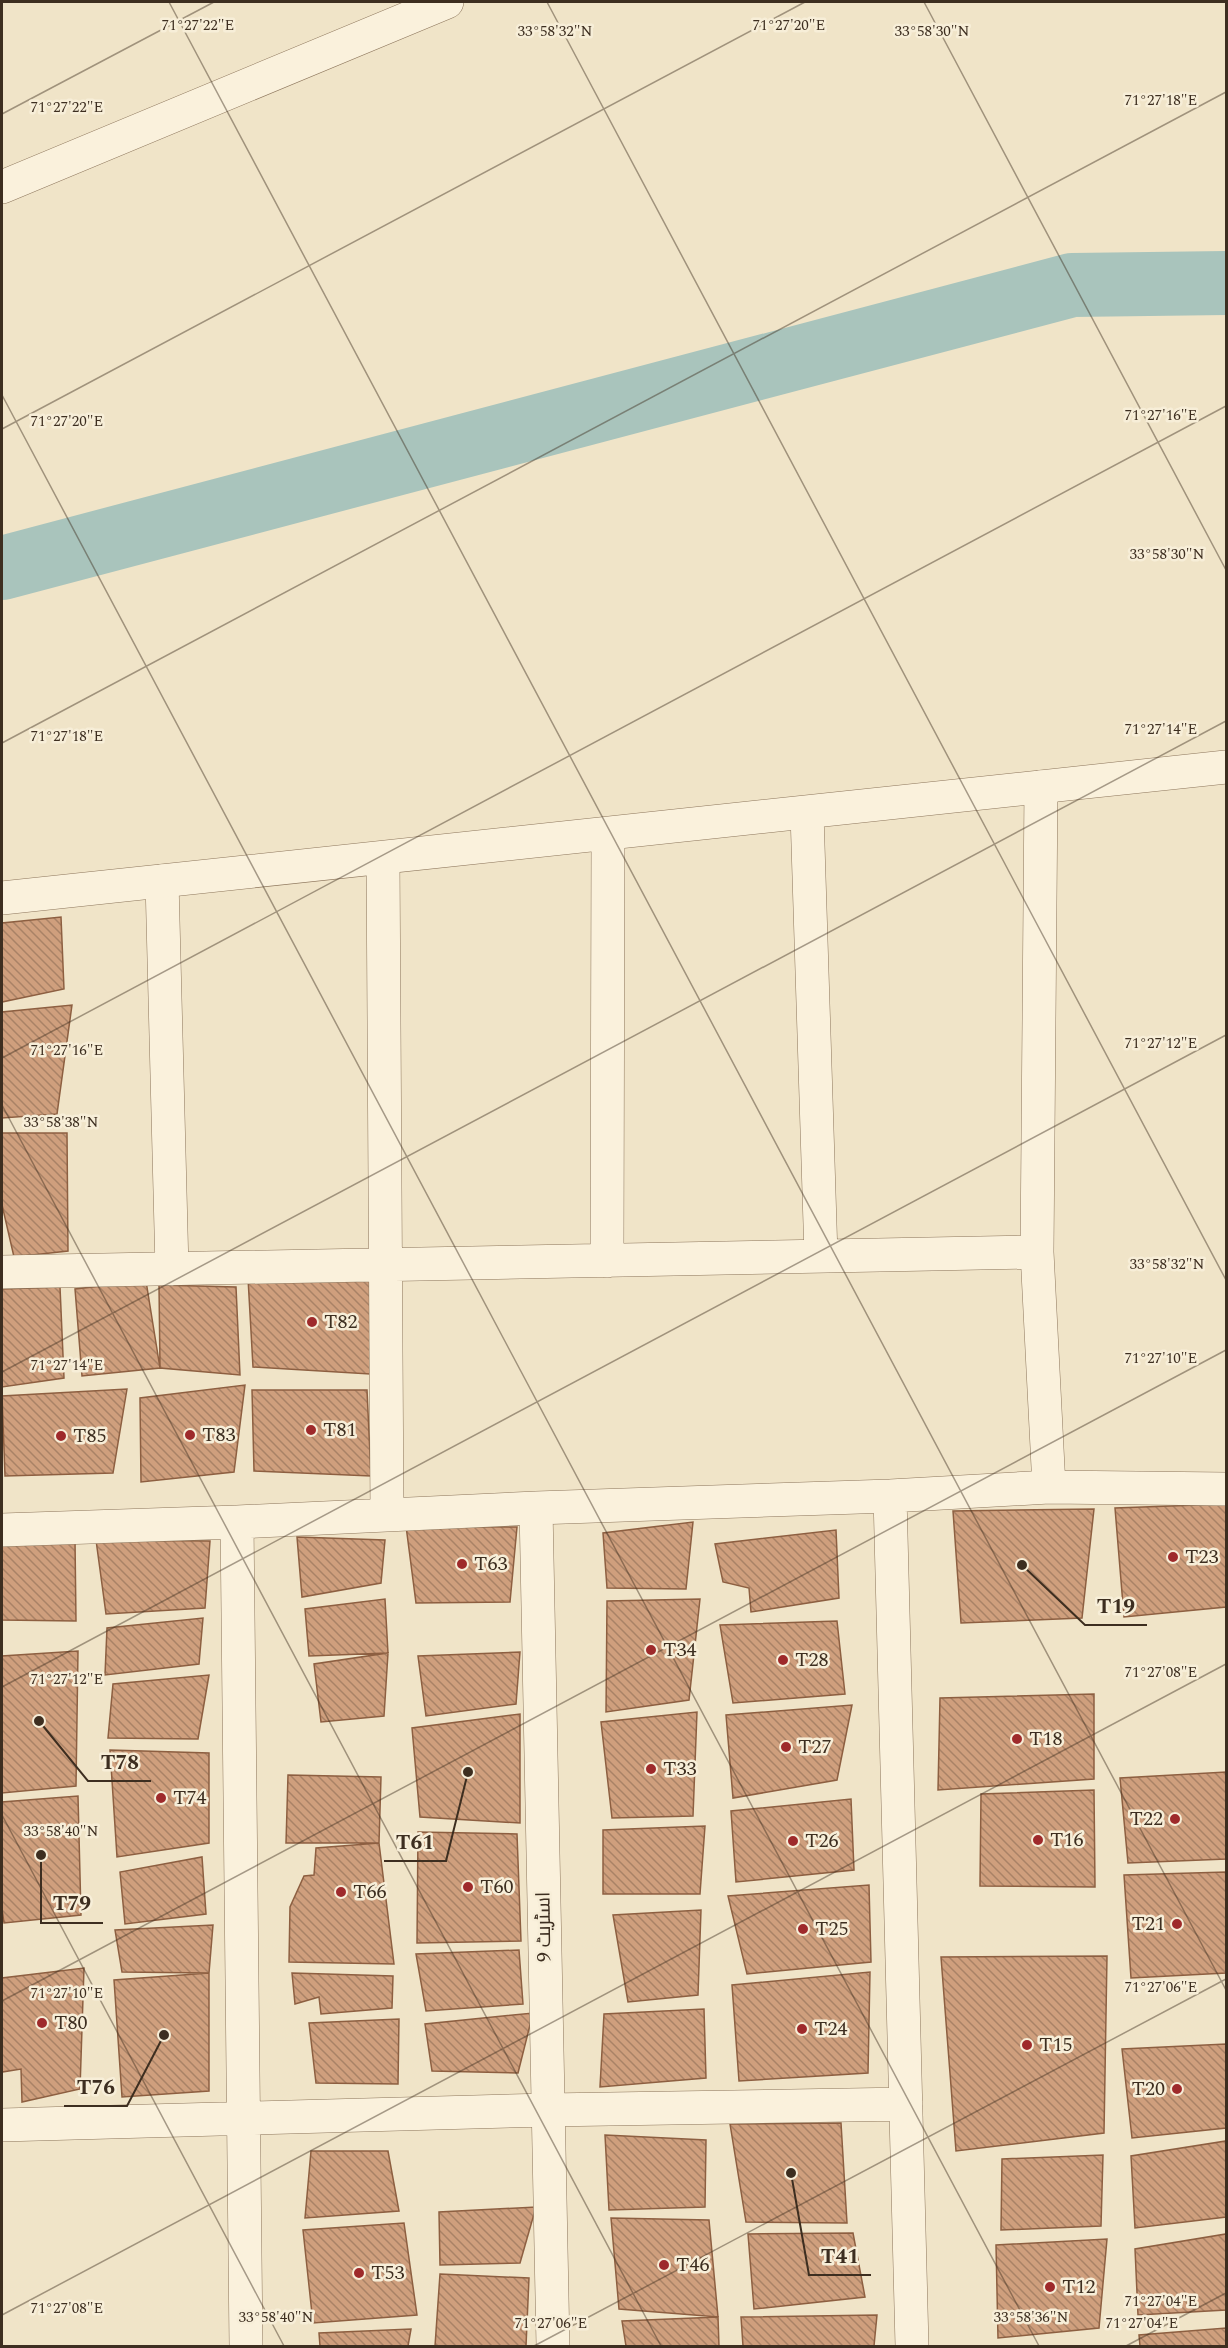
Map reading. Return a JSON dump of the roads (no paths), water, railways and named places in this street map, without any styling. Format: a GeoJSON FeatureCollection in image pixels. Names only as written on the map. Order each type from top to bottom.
{"type":"FeatureCollection","features":[{"type":"Feature","properties":{"kind":"street"},"geometry":{"type":"LineString","coordinates":[[2,188],[447,2]]}},
{"type":"Feature","properties":{"kind":"street"},"geometry":{"type":"LineString","coordinates":[[2,898],[1227,768]]}},
{"type":"Feature","properties":{"kind":"street"},"geometry":{"type":"LineString","coordinates":[[1041,787],[1037,1252],[1049,1487]]}},
{"type":"Feature","properties":{"kind":"street"},"geometry":{"type":"LineString","coordinates":[[807,813],[821,1256]]}},
{"type":"Feature","properties":{"kind":"street"},"geometry":{"type":"LineString","coordinates":[[607,1261],[608,834]]}},
{"type":"Feature","properties":{"kind":"street"},"geometry":{"type":"LineString","coordinates":[[383,858],[387,1514]]}},
{"type":"Feature","properties":{"kind":"street"},"geometry":{"type":"LineString","coordinates":[[162,881],[172,1269]]}},
{"type":"Feature","properties":{"kind":"street"},"geometry":{"type":"LineString","coordinates":[[2,1272],[1037,1252]]}},
{"type":"Feature","properties":{"kind":"street"},"geometry":{"type":"LineString","coordinates":[[2,1530],[890,1496],[1049,1487],[1227,1489]]}},
{"type":"Feature","properties":{"kind":"street"},"geometry":{"type":"LineString","coordinates":[[890,1496],[912,2346]]}},
{"type":"Feature","properties":{"kind":"street","name":"اسٹریٹ 9"},"geometry":{"type":"LineString","coordinates":[[536,1508],[553,2346]]}},
{"type":"Feature","properties":{"kind":"street"},"geometry":{"type":"LineString","coordinates":[[237,1522],[246,2346]]}},
{"type":"Feature","properties":{"kind":"street"},"geometry":{"type":"LineString","coordinates":[[2,2125],[548,2110],[906,2104]]}},
{"type":"Feature","properties":{"kind":"waterway"},"geometry":{"type":"LineString","coordinates":[[2,568],[1072,285],[1226,283]]}},
{"type":"Feature","properties":{"kind":"place","name":"T82"},"geometry":{"type":"Point","coordinates":[312,1322]}},
{"type":"Feature","properties":{"kind":"place","name":"T81"},"geometry":{"type":"Point","coordinates":[311,1430]}},
{"type":"Feature","properties":{"kind":"place","name":"T83"},"geometry":{"type":"Point","coordinates":[190,1435]}},
{"type":"Feature","properties":{"kind":"place","name":"T85"},"geometry":{"type":"Point","coordinates":[61,1436]}},
{"type":"Feature","properties":{"kind":"place","name":"T23"},"geometry":{"type":"Point","coordinates":[1173,1557]}},
{"type":"Feature","properties":{"kind":"place","name":"T63"},"geometry":{"type":"Point","coordinates":[462,1564]}},
{"type":"Feature","properties":{"kind":"place","name":"T19"},"geometry":{"type":"Point","coordinates":[1022,1565]}},
{"type":"Feature","properties":{"kind":"place","name":"T34"},"geometry":{"type":"Point","coordinates":[651,1650]}},
{"type":"Feature","properties":{"kind":"place","name":"T28"},"geometry":{"type":"Point","coordinates":[783,1660]}},
{"type":"Feature","properties":{"kind":"place","name":"T78"},"geometry":{"type":"Point","coordinates":[39,1721]}},
{"type":"Feature","properties":{"kind":"place","name":"T18"},"geometry":{"type":"Point","coordinates":[1017,1739]}},
{"type":"Feature","properties":{"kind":"place","name":"T27"},"geometry":{"type":"Point","coordinates":[786,1747]}},
{"type":"Feature","properties":{"kind":"place","name":"T33"},"geometry":{"type":"Point","coordinates":[651,1769]}},
{"type":"Feature","properties":{"kind":"place","name":"T61"},"geometry":{"type":"Point","coordinates":[468,1772]}},
{"type":"Feature","properties":{"kind":"place","name":"T74"},"geometry":{"type":"Point","coordinates":[161,1798]}},
{"type":"Feature","properties":{"kind":"place","name":"T22"},"geometry":{"type":"Point","coordinates":[1175,1819]}},
{"type":"Feature","properties":{"kind":"place","name":"T16"},"geometry":{"type":"Point","coordinates":[1038,1840]}},
{"type":"Feature","properties":{"kind":"place","name":"T26"},"geometry":{"type":"Point","coordinates":[793,1841]}},
{"type":"Feature","properties":{"kind":"place","name":"T79"},"geometry":{"type":"Point","coordinates":[41,1855]}},
{"type":"Feature","properties":{"kind":"place","name":"T60"},"geometry":{"type":"Point","coordinates":[468,1887]}},
{"type":"Feature","properties":{"kind":"place","name":"T66"},"geometry":{"type":"Point","coordinates":[341,1892]}},
{"type":"Feature","properties":{"kind":"place","name":"T21"},"geometry":{"type":"Point","coordinates":[1177,1924]}},
{"type":"Feature","properties":{"kind":"place","name":"T25"},"geometry":{"type":"Point","coordinates":[803,1929]}},
{"type":"Feature","properties":{"kind":"place","name":"T80"},"geometry":{"type":"Point","coordinates":[42,2023]}},
{"type":"Feature","properties":{"kind":"place","name":"T24"},"geometry":{"type":"Point","coordinates":[802,2029]}},
{"type":"Feature","properties":{"kind":"place","name":"T76"},"geometry":{"type":"Point","coordinates":[164,2035]}},
{"type":"Feature","properties":{"kind":"place","name":"T15"},"geometry":{"type":"Point","coordinates":[1027,2045]}},
{"type":"Feature","properties":{"kind":"place","name":"T20"},"geometry":{"type":"Point","coordinates":[1177,2089]}},
{"type":"Feature","properties":{"kind":"place","name":"T41"},"geometry":{"type":"Point","coordinates":[791,2173]}},
{"type":"Feature","properties":{"kind":"place","name":"T46"},"geometry":{"type":"Point","coordinates":[664,2265]}},
{"type":"Feature","properties":{"kind":"place","name":"T53"},"geometry":{"type":"Point","coordinates":[359,2273]}},
{"type":"Feature","properties":{"kind":"place","name":"T12"},"geometry":{"type":"Point","coordinates":[1050,2287]}}]}
